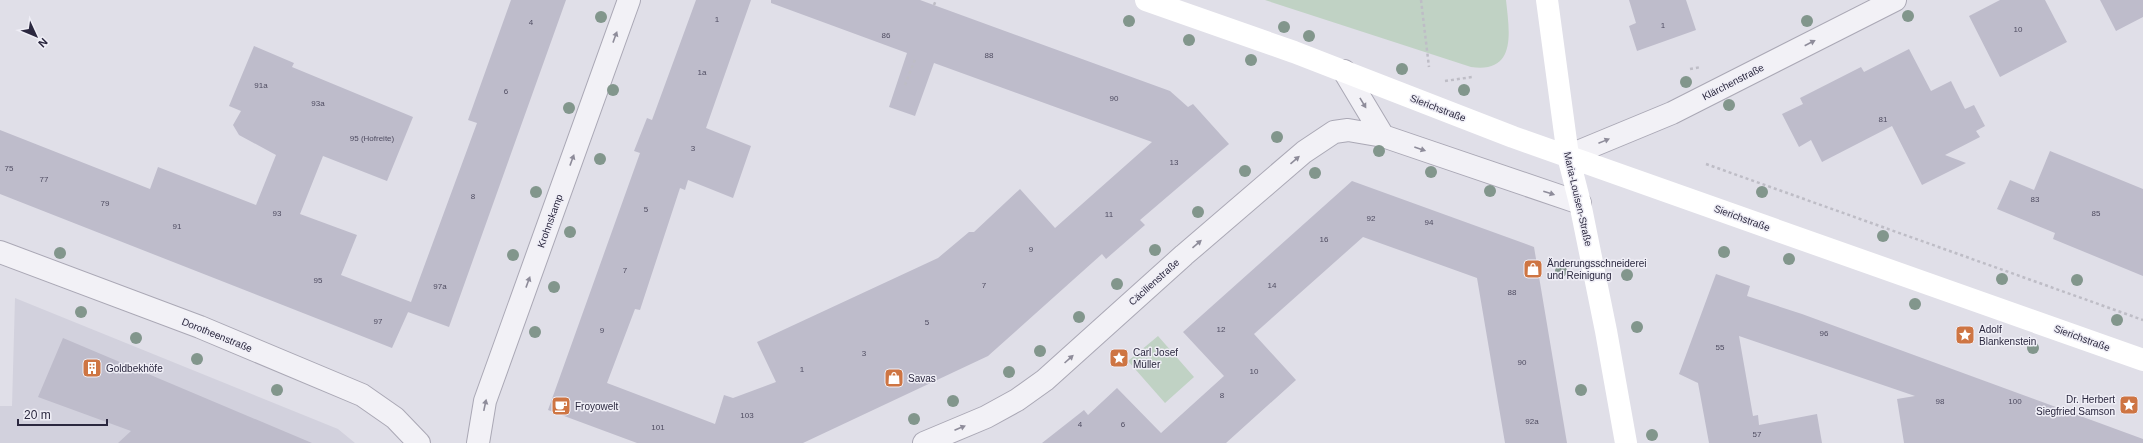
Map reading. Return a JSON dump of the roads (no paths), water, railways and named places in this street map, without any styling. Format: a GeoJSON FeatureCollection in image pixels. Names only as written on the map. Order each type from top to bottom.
{"type":"FeatureCollection","features":[{"type":"Feature","properties":{"kind":"main road","name":"Sierichstraße"},"geometry":{"type":"LineString","coordinates":[[1146,0],[1344,70],[1568,156],[2143,360]]}},
{"type":"Feature","properties":{"kind":"main road","name":"Maria-Louisen-Straße"},"geometry":{"type":"LineString","coordinates":[[1547,0],[1568,156],[1580,203],[1606,331],[1626,443]]}},
{"type":"Feature","properties":{"kind":"street","name":"Krohnskamp"},"geometry":{"type":"LineString","coordinates":[[478,443],[485,401],[629,0]]}},
{"type":"Feature","properties":{"kind":"street","name":"Klärchenstraße"},"geometry":{"type":"LineString","coordinates":[[1568,156],[1672,113],[1895,0]]}},
{"type":"Feature","properties":{"kind":"street"},"geometry":{"type":"LineString","coordinates":[[1344,70],[1383,136],[1580,203]]}},
{"type":"Feature","properties":{"kind":"street","name":"Cäcilienstraße"},"geometry":{"type":"LineString","coordinates":[[924,443],[986,417],[1017,400],[1045,380],[1184,256],[1320,140],[1334,132],[1348,130],[1383,136]]}},
{"type":"Feature","properties":{"kind":"street","name":"Dorotheenstraße"},"geometry":{"type":"LineString","coordinates":[[0,252],[200,327],[362,395],[395,418],[419,443]]}},
{"type":"Feature","properties":{"kind":"place","name":"Änderungsschneiderei und Reinigung"},"geometry":{"type":"Point","coordinates":[1533,269]}},
{"type":"Feature","properties":{"kind":"place","name":"Adolf Blankenstein"},"geometry":{"type":"Point","coordinates":[1965,335]}},
{"type":"Feature","properties":{"kind":"place","name":"Carl Josef Müller"},"geometry":{"type":"Point","coordinates":[1119,358]}},
{"type":"Feature","properties":{"kind":"place","name":"Goldbekhöfe"},"geometry":{"type":"Point","coordinates":[92,368]}},
{"type":"Feature","properties":{"kind":"place","name":"Savas"},"geometry":{"type":"Point","coordinates":[894,378]}},
{"type":"Feature","properties":{"kind":"place","name":"Dr. Herbert Siegfried Samson"},"geometry":{"type":"Point","coordinates":[2129,405]}},
{"type":"Feature","properties":{"kind":"place","name":"Froyowelt"},"geometry":{"type":"Point","coordinates":[561,406]}}]}
